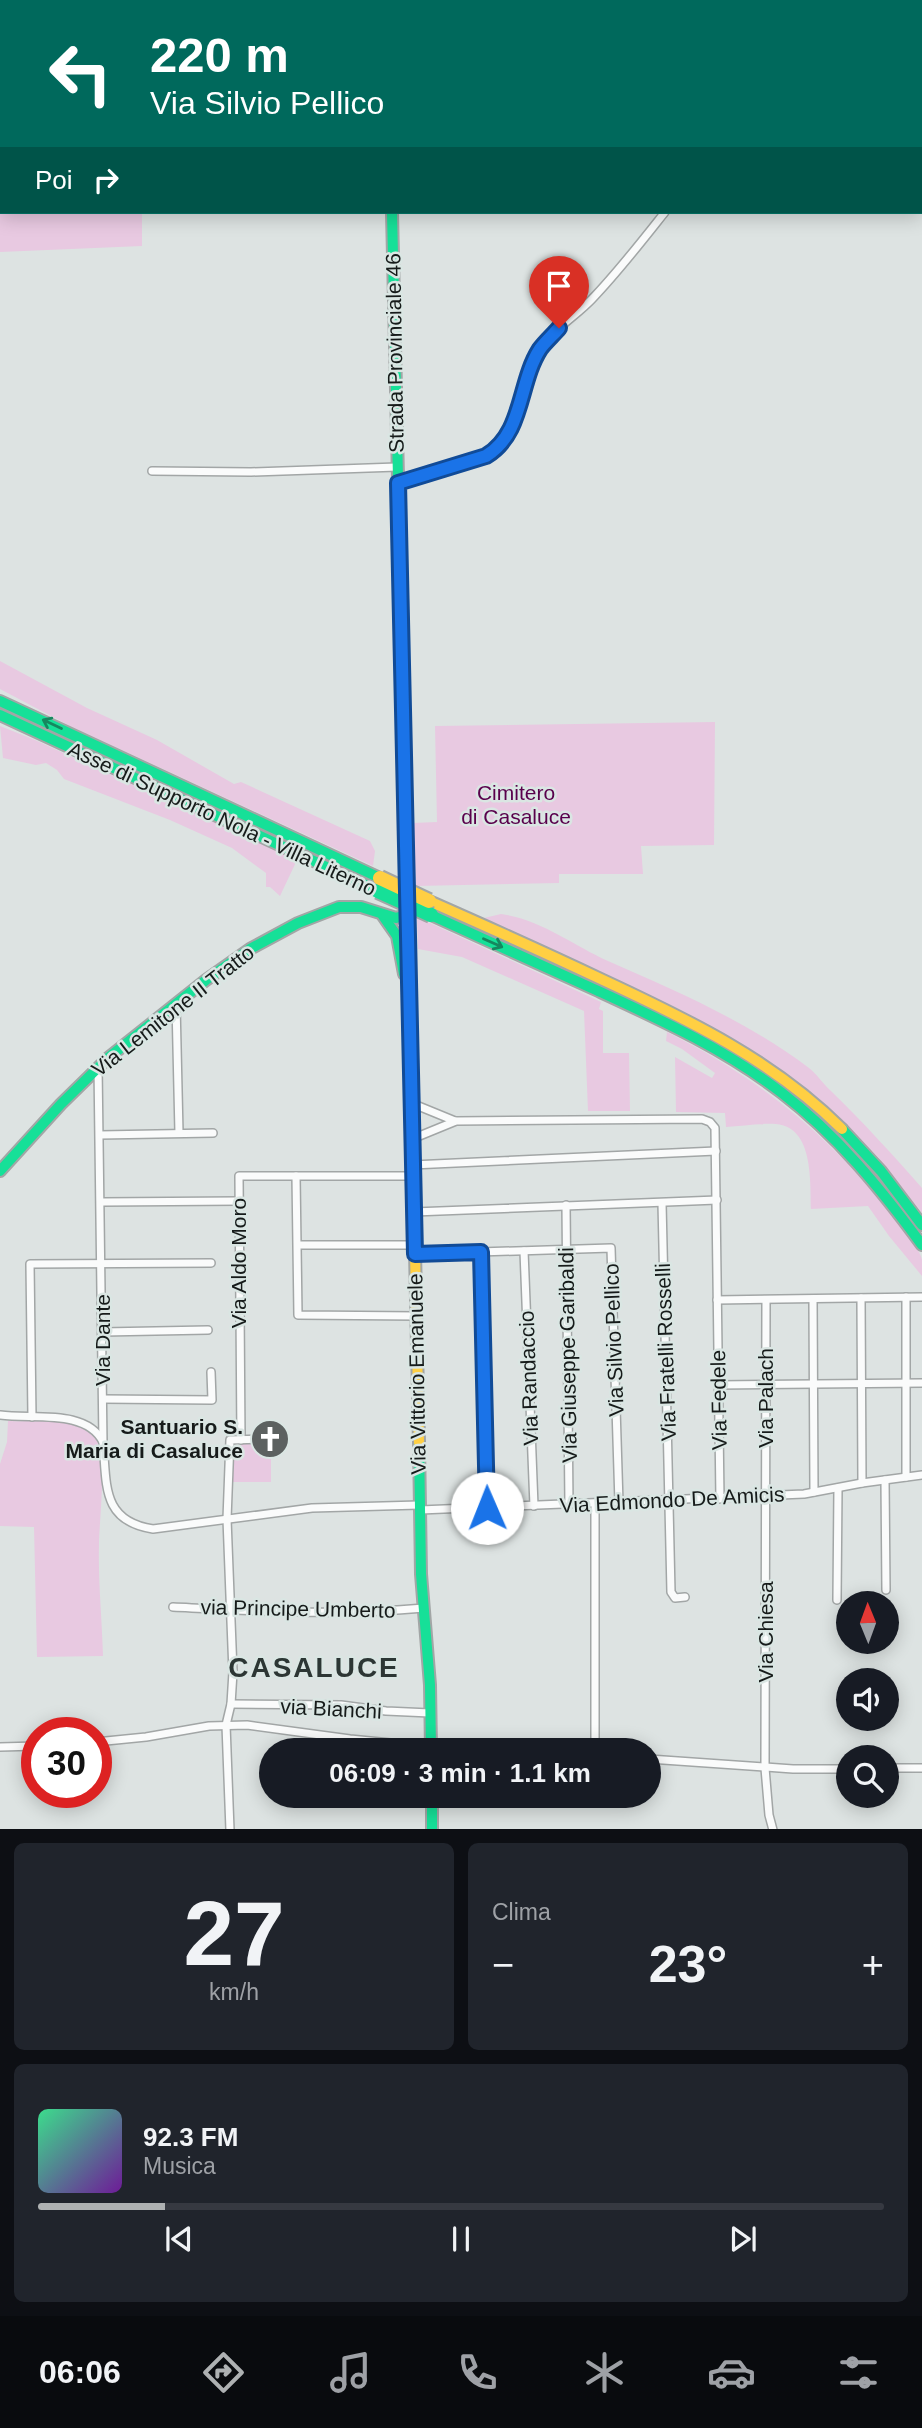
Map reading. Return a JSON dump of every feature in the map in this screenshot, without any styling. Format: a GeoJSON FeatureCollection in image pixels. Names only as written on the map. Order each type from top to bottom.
{"type":"FeatureCollection","features":[{"type":"Feature","properties":{"kind":"main road","name":"Strada Provinciale 46"},"geometry":{"type":"LineString","coordinates":[[392,214],[409,914]]}},
{"type":"Feature","properties":{"kind":"main road","name":"Asse di Supporto Nola - Villa Literno"},"geometry":{"type":"LineString","coordinates":[[0,694],[7,704],[379,885]]}},
{"type":"Feature","properties":{"kind":"main road","name":"Asse di Supporto Nola - Villa Literno"},"geometry":{"type":"LineString","coordinates":[[0,715],[702,1027],[752,1056],[820,1108],[862,1148],[899,1192],[922,1225]]}},
{"type":"Feature","properties":{"kind":"main road"},"geometry":{"type":"LineString","coordinates":[[0,723],[26,727]]}},
{"type":"Feature","properties":{"kind":"main road"},"geometry":{"type":"LineString","coordinates":[[378,912],[398,905],[407,881]]}},
{"type":"Feature","properties":{"kind":"main road","name":"Via Lemitone II Tratto"},"geometry":{"type":"LineString","coordinates":[[0,1171],[99,1066],[247,950],[319,914],[345,906],[378,912],[397,910],[409,914]]}},
{"type":"Feature","properties":{"kind":"main road","name":"Asse di Supporto Nola - Villa Literno"},"geometry":{"type":"LineString","coordinates":[[430,908],[675,1026],[752,1069],[821,1125],[854,1158],[892,1202],[922,1245]]}},
{"type":"Feature","properties":{"kind":"main road"},"geometry":{"type":"LineString","coordinates":[[378,912],[392,924],[399,937],[403,968],[410,983]]}},
{"type":"Feature","properties":{"kind":"main road","name":"Via Vittorio Emanuele"},"geometry":{"type":"LineString","coordinates":[[409,914],[419,1508],[431,1738]]}},
{"type":"Feature","properties":{"kind":"main road"},"geometry":{"type":"LineString","coordinates":[[432,1808],[432,1829]]}},
{"type":"Feature","properties":{"kind":"street"},"geometry":{"type":"LineString","coordinates":[[398,483],[486,456],[498,447],[509,433],[540,350],[559,328],[591,300],[663,214]]}},
{"type":"Feature","properties":{"kind":"street"},"geometry":{"type":"LineString","coordinates":[[152,471],[251,472],[397,467]]}},
{"type":"Feature","properties":{"kind":"street"},"geometry":{"type":"LineString","coordinates":[[176,1004],[179,1133]]}},
{"type":"Feature","properties":{"kind":"street","name":"Via Dante"},"geometry":{"type":"LineString","coordinates":[[99,1066],[103,1443],[109,1500],[115,1511],[128,1522],[161,1528],[312,1508],[419,1508]]}},
{"type":"Feature","properties":{"kind":"street"},"geometry":{"type":"LineString","coordinates":[[411,1103],[456,1121]]}},
{"type":"Feature","properties":{"kind":"street","name":"Via Fedele"},"geometry":{"type":"LineString","coordinates":[[456,1121],[702,1119],[715,1128],[720,1499]]}},
{"type":"Feature","properties":{"kind":"street"},"geometry":{"type":"LineString","coordinates":[[412,1139],[456,1121]]}},
{"type":"Feature","properties":{"kind":"street"},"geometry":{"type":"LineString","coordinates":[[100,1135],[213,1133]]}},
{"type":"Feature","properties":{"kind":"street","name":"Via Aldo Moro"},"geometry":{"type":"LineString","coordinates":[[241,1440],[239,1176],[412,1170],[716,1151]]}},
{"type":"Feature","properties":{"kind":"street"},"geometry":{"type":"LineString","coordinates":[[296,1176],[298,1315],[417,1316]]}},
{"type":"Feature","properties":{"kind":"street"},"geometry":{"type":"LineString","coordinates":[[414,1212],[717,1200]]}},
{"type":"Feature","properties":{"kind":"street"},"geometry":{"type":"LineString","coordinates":[[102,1202],[239,1201]]}},
{"type":"Feature","properties":{"kind":"street","name":"Via Fratelli Rosselli"},"geometry":{"type":"LineString","coordinates":[[662,1203],[671,1592],[675,1598],[685,1597]]}},
{"type":"Feature","properties":{"kind":"street","name":"Via Giuseppe Garibaldi"},"geometry":{"type":"LineString","coordinates":[[566,1205],[569,1505]]}},
{"type":"Feature","properties":{"kind":"street","name":"Via Silvio Pellico"},"geometry":{"type":"LineString","coordinates":[[298,1245],[481,1252],[611,1248],[619,1503]]}},
{"type":"Feature","properties":{"kind":"street","name":"Via Randaccio"},"geometry":{"type":"LineString","coordinates":[[524,1251],[534,1506]]}},
{"type":"Feature","properties":{"kind":"street"},"geometry":{"type":"LineString","coordinates":[[481,1252],[487,1508]]}},
{"type":"Feature","properties":{"kind":"street"},"geometry":{"type":"LineString","coordinates":[[32,1418],[30,1264],[211,1263]]}},
{"type":"Feature","properties":{"kind":"street"},"geometry":{"type":"LineString","coordinates":[[906,1297],[906,1477]]}},
{"type":"Feature","properties":{"kind":"street"},"geometry":{"type":"LineString","coordinates":[[717,1300],[922,1297]]}},
{"type":"Feature","properties":{"kind":"street"},"geometry":{"type":"LineString","coordinates":[[813,1298],[814,1492]]}},
{"type":"Feature","properties":{"kind":"street"},"geometry":{"type":"LineString","coordinates":[[861,1298],[862,1483]]}},
{"type":"Feature","properties":{"kind":"street","name":"Via Palach"},"geometry":{"type":"LineString","coordinates":[[766,1300],[766,1497]]}},
{"type":"Feature","properties":{"kind":"street"},"geometry":{"type":"LineString","coordinates":[[103,1332],[208,1330]]}},
{"type":"Feature","properties":{"kind":"street"},"geometry":{"type":"LineString","coordinates":[[103,1399],[212,1399],[211,1372]]}},
{"type":"Feature","properties":{"kind":"street"},"geometry":{"type":"LineString","coordinates":[[718,1385],[922,1383]]}},
{"type":"Feature","properties":{"kind":"street"},"geometry":{"type":"LineString","coordinates":[[0,1415],[66,1419],[82,1423],[95,1431],[103,1443]]}},
{"type":"Feature","properties":{"kind":"street"},"geometry":{"type":"LineString","coordinates":[[230,1829],[226,1726],[231,1704],[233,1672],[228,1519],[230,1440],[264,1439]]}},
{"type":"Feature","properties":{"kind":"street","name":"Via Edmondo De Amicis"},"geometry":{"type":"LineString","coordinates":[[419,1508],[487,1508],[766,1497],[922,1475]]}},
{"type":"Feature","properties":{"kind":"street"},"geometry":{"type":"LineString","coordinates":[[885,1480],[886,1590]]}},
{"type":"Feature","properties":{"kind":"street"},"geometry":{"type":"LineString","coordinates":[[837,1591],[838,1488]]}},
{"type":"Feature","properties":{"kind":"street","name":"Via Chiesa"},"geometry":{"type":"LineString","coordinates":[[766,1497],[765,1768],[769,1815],[773,1829]]}},
{"type":"Feature","properties":{"kind":"street"},"geometry":{"type":"LineString","coordinates":[[595,1504],[595,1738]]}},
{"type":"Feature","properties":{"kind":"street","name":"via Principe Umberto"},"geometry":{"type":"LineString","coordinates":[[173,1606],[231,1610],[377,1612],[424,1608]]}},
{"type":"Feature","properties":{"kind":"street","name":"via Bianchi"},"geometry":{"type":"LineString","coordinates":[[231,1704],[341,1704],[386,1711],[430,1713]]}},
{"type":"Feature","properties":{"kind":"street"},"geometry":{"type":"LineString","coordinates":[[112,1740],[209,1726],[274,1728],[343,1738]]}},
{"type":"Feature","properties":{"kind":"street"},"geometry":{"type":"LineString","coordinates":[[0,1747],[21,1746]]}},
{"type":"Feature","properties":{"kind":"street"},"geometry":{"type":"LineString","coordinates":[[661,1760],[765,1768],[836,1769]]}},
{"type":"Feature","properties":{"kind":"street"},"geometry":{"type":"LineString","coordinates":[[899,1768],[922,1768]]}},
{"type":"Feature","properties":{"kind":"green space"},"geometry":{"type":"Polygon","coordinates":[[[0,214],[142,214],[142,246],[0,252],[0,214]]]}},
{"type":"Feature","properties":{"kind":"green space"},"geometry":{"type":"Polygon","coordinates":[[[0,661],[87,708],[157,740],[234,784],[241,782],[370,841],[375,851],[373,866],[70,726],[0,689],[0,661]]]}},
{"type":"Feature","properties":{"kind":"green space","name":"Cimitero di Casaluce"},"geometry":{"type":"Polygon","coordinates":[[[715,722],[714,845],[641,846],[643,874],[559,874],[559,883],[416,886],[413,823],[437,822],[435,726],[715,722]]]}},
{"type":"Feature","properties":{"kind":"green space"},"geometry":{"type":"Polygon","coordinates":[[[0,726],[297,860],[280,896],[270,887],[266,887],[266,873],[232,848],[170,820],[64,779],[46,763],[36,765],[3,758],[0,726]]]}},
{"type":"Feature","properties":{"kind":"green space"},"geometry":{"type":"Polygon","coordinates":[[[501,914],[543,927],[737,1022],[786,1051],[815,1073],[922,1188],[922,1213],[878,1157],[848,1126],[757,1053],[683,1011],[484,918],[501,914]]]}},
{"type":"Feature","properties":{"kind":"green space"},"geometry":{"type":"Polygon","coordinates":[[[417,917],[601,1002],[599,1009],[603,1011],[603,1053],[629,1053],[630,1111],[588,1111],[584,1011],[462,957],[418,949],[417,917]]]}},
{"type":"Feature","properties":{"kind":"green space"},"geometry":{"type":"Polygon","coordinates":[[[667,1032],[730,1067],[760,1088],[842,1157],[917,1249],[922,1260],[922,1276],[868,1206],[811,1209],[810,1171],[804,1145],[788,1127],[770,1124],[726,1127],[725,1113],[676,1112],[675,1057],[712,1078],[715,1073],[666,1041],[667,1032]]]}},
{"type":"Feature","properties":{"kind":"green space"},"geometry":{"type":"Polygon","coordinates":[[[8,1421],[54,1422],[77,1426],[95,1438],[99,1446],[102,1472],[99,1558],[103,1656],[37,1657],[34,1527],[0,1526],[0,1464],[7,1442],[8,1421]]]}},
{"type":"Feature","properties":{"kind":"green space"},"geometry":{"type":"Polygon","coordinates":[[[242,1443],[271,1444],[271,1482],[233,1482],[233,1455],[242,1443]]]}},
{"type":"Feature","properties":{"kind":"traffic: fast"},"geometry":{"type":"LineString","coordinates":[[392,214],[410,1010]]}},
{"type":"Feature","properties":{"kind":"traffic: fast"},"geometry":{"type":"LineString","coordinates":[[0,701],[380,878]]}},
{"type":"Feature","properties":{"kind":"traffic: fast"},"geometry":{"type":"LineString","coordinates":[[0,715],[378,891]]}},
{"type":"Feature","properties":{"kind":"traffic: fast"},"geometry":{"type":"LineString","coordinates":[[378,891],[431,915]]}},
{"type":"Feature","properties":{"kind":"traffic: fast"},"geometry":{"type":"LineString","coordinates":[[0,1171],[61,1104],[108,1058],[206,980],[250,949],[298,923],[339,907],[361,907],[396,918],[409,914]]}},
{"type":"Feature","properties":{"kind":"traffic: fast"},"geometry":{"type":"LineString","coordinates":[[431,915],[668,1024],[760,1077],[802,1109],[840,1145],[874,1183],[922,1245]]}},
{"type":"Feature","properties":{"kind":"traffic: fast"},"geometry":{"type":"LineString","coordinates":[[383,916],[397,936],[404,974]]}},
{"type":"Feature","properties":{"kind":"traffic: fast"},"geometry":{"type":"LineString","coordinates":[[842,1129],[881,1171],[922,1225]]}},
{"type":"Feature","properties":{"kind":"traffic: fast"},"geometry":{"type":"LineString","coordinates":[[419,1443],[421,1574],[430,1685],[431,1738]]}},
{"type":"Feature","properties":{"kind":"traffic: fast"},"geometry":{"type":"LineString","coordinates":[[432,1808],[432,1829]]}},
{"type":"Feature","properties":{"kind":"traffic: slow"},"geometry":{"type":"LineString","coordinates":[[380,878],[429,901]]}},
{"type":"Feature","properties":{"kind":"traffic: slow"},"geometry":{"type":"LineString","coordinates":[[429,901],[582,970],[729,1044],[788,1083],[842,1129]]}},
{"type":"Feature","properties":{"kind":"traffic: slow"},"geometry":{"type":"LineString","coordinates":[[410,1010],[419,1443]]}},
{"type":"Feature","properties":{"kind":"place","name":"Santuario S. Maria di Casaluce"},"geometry":{"type":"Point","coordinates":[270,1439]}},
{"type":"Feature","properties":{"kind":"district","name":"CASALUCE"},"geometry":{"type":"Point","coordinates":[314,1667]}},
{"type":"Feature","properties":{"kind":"route"},"geometry":{"type":"LineString","coordinates":[[487,1508],[481,1252],[415,1254],[398,483],[493,452],[509,433],[540,350],[559,328]]}}]}
